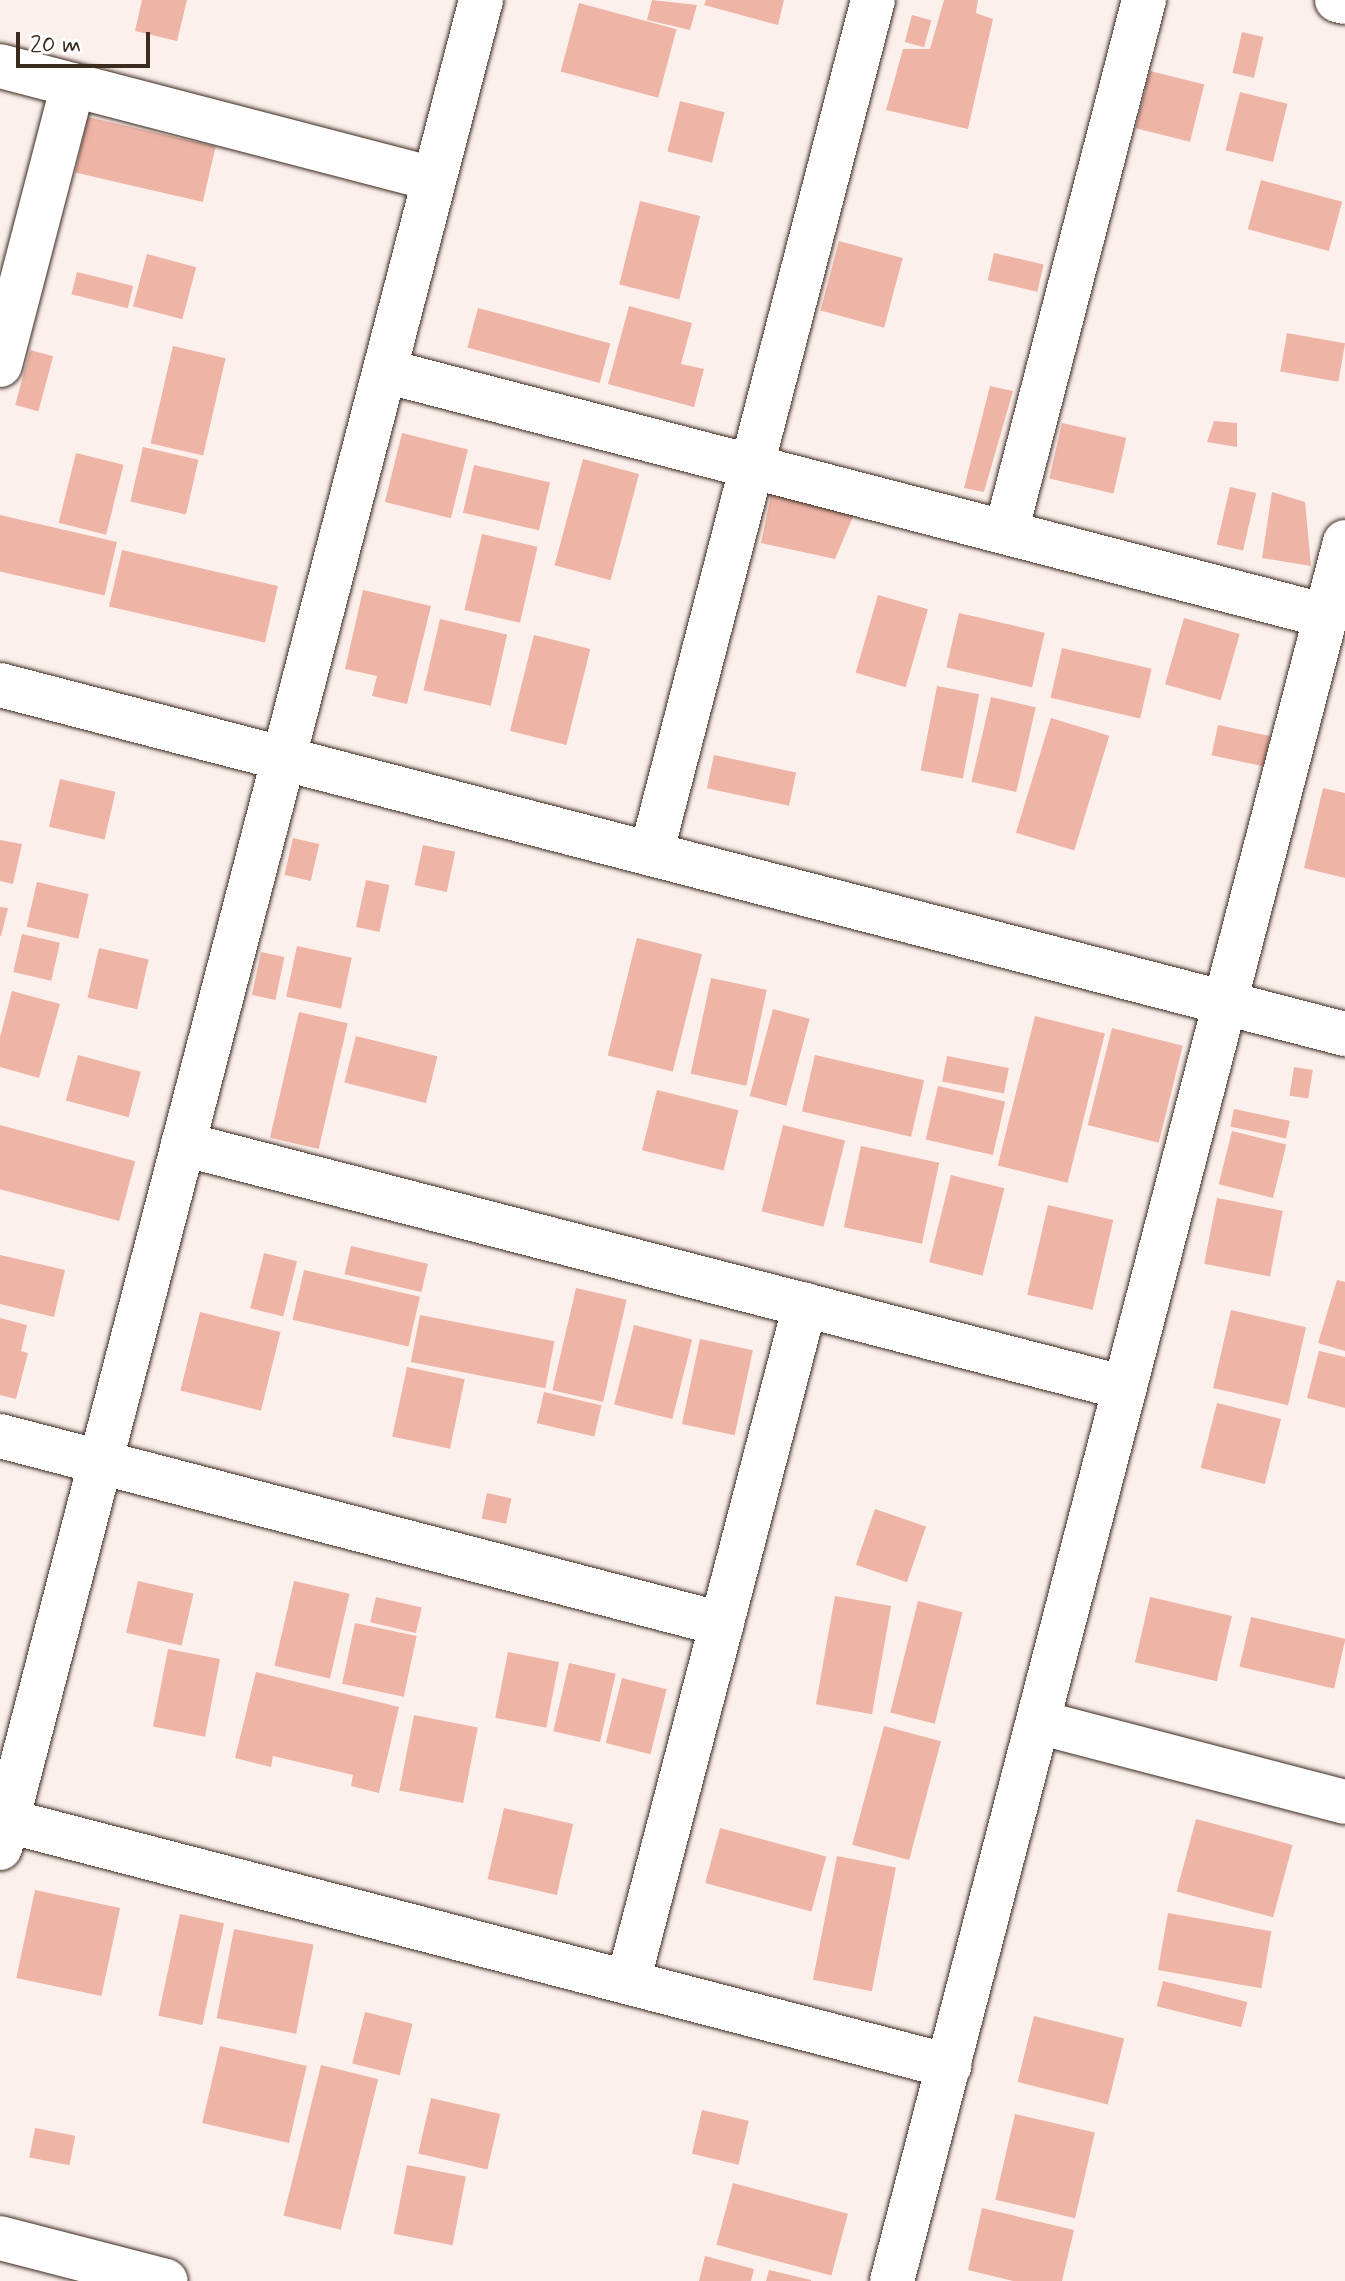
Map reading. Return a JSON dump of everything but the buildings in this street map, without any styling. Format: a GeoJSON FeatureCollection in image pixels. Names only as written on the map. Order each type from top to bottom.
{"type":"FeatureCollection","features":[{"type":"Feature","properties":{"kind":"street"},"geometry":{"type":"LineString","coordinates":[[481,0],[2,1830],[628,1982],[949,2066]]}},
{"type":"Feature","properties":{"kind":"street"},"geometry":{"type":"LineString","coordinates":[[651,854],[873,0]]}},
{"type":"Feature","properties":{"kind":"street"},"geometry":{"type":"LineString","coordinates":[[1006,532],[1144,0]]}},
{"type":"Feature","properties":{"kind":"street"},"geometry":{"type":"LineString","coordinates":[[1337,0],[1345,2]]}},
{"type":"Feature","properties":{"kind":"street"},"geometry":{"type":"LineString","coordinates":[[0,66],[434,179]]}},
{"type":"Feature","properties":{"kind":"street"},"geometry":{"type":"LineString","coordinates":[[0,365],[73,85]]}},
{"type":"Feature","properties":{"kind":"street"},"geometry":{"type":"LineString","coordinates":[[385,371],[1326,616]]}},
{"type":"Feature","properties":{"kind":"street"},"geometry":{"type":"LineString","coordinates":[[892,2281],[1345,542]]}},
{"type":"Feature","properties":{"kind":"street"},"geometry":{"type":"LineString","coordinates":[[0,685],[1345,1034]]}},
{"type":"Feature","properties":{"kind":"street"},"geometry":{"type":"LineString","coordinates":[[183,1144],[1125,1388]]}},
{"type":"Feature","properties":{"kind":"street"},"geometry":{"type":"LineString","coordinates":[[628,1982],[805,1305]]}},
{"type":"Feature","properties":{"kind":"street"},"geometry":{"type":"LineString","coordinates":[[0,1436],[722,1624]]}},
{"type":"Feature","properties":{"kind":"street"},"geometry":{"type":"LineString","coordinates":[[1038,1722],[1345,1802]]}},
{"type":"Feature","properties":{"kind":"street"},"geometry":{"type":"LineString","coordinates":[[0,2238],[166,2281]]}}]}
